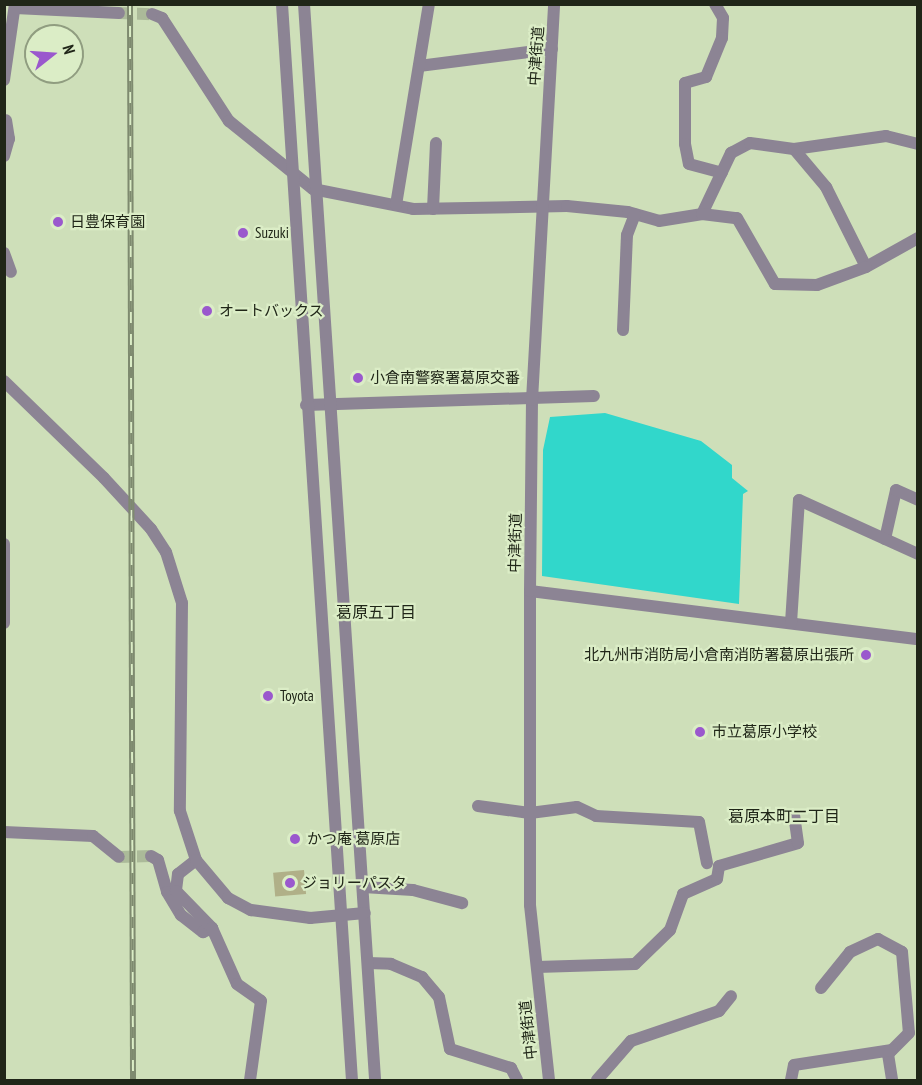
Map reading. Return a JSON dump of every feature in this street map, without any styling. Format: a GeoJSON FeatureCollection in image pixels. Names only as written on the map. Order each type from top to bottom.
{"type":"FeatureCollection","features":[{"type":"Feature","properties":{"kind":"street"},"geometry":{"type":"LineString","coordinates":[[282,4],[289,167],[352,1080]]}},
{"type":"Feature","properties":{"kind":"street"},"geometry":{"type":"LineString","coordinates":[[304,4],[313,189],[332,405],[375,1080]]}},
{"type":"Feature","properties":{"kind":"street"},"geometry":{"type":"LineString","coordinates":[[396,206],[429,4]]}},
{"type":"Feature","properties":{"kind":"street","name":"中津街道"},"geometry":{"type":"LineString","coordinates":[[549,1080],[530,904],[530,591],[532,400],[554,4]]}},
{"type":"Feature","properties":{"kind":"street"},"geometry":{"type":"LineString","coordinates":[[715,4],[723,18],[722,38],[706,77],[685,83],[686,144],[689,164],[722,173]]}},
{"type":"Feature","properties":{"kind":"street"},"geometry":{"type":"LineString","coordinates":[[4,80],[15,6],[119,13]]}},
{"type":"Feature","properties":{"kind":"street"},"geometry":{"type":"LineString","coordinates":[[152,14],[162,18],[229,121],[289,167],[313,189],[396,206],[433,208],[541,206],[635,214],[659,221],[702,214],[737,218],[775,284],[817,285],[866,267],[918,238]]}},
{"type":"Feature","properties":{"kind":"street"},"geometry":{"type":"LineString","coordinates":[[419,66],[552,49]]}},
{"type":"Feature","properties":{"kind":"street"},"geometry":{"type":"LineString","coordinates":[[4,106],[9,139],[4,156]]}},
{"type":"Feature","properties":{"kind":"street"},"geometry":{"type":"LineString","coordinates":[[702,214],[732,153],[750,143],[794,149],[886,136],[918,144]]}},
{"type":"Feature","properties":{"kind":"street"},"geometry":{"type":"LineString","coordinates":[[433,208],[436,143]]}},
{"type":"Feature","properties":{"kind":"street"},"geometry":{"type":"LineString","coordinates":[[794,149],[826,187],[866,267]]}},
{"type":"Feature","properties":{"kind":"street"},"geometry":{"type":"LineString","coordinates":[[622,330],[627,235],[635,214]]}},
{"type":"Feature","properties":{"kind":"street"},"geometry":{"type":"LineString","coordinates":[[4,253],[11,272]]}},
{"type":"Feature","properties":{"kind":"street"},"geometry":{"type":"LineString","coordinates":[[4,381],[104,478],[151,529],[166,552],[182,603],[180,811],[196,861],[228,898],[251,910],[276,917],[365,913]]}},
{"type":"Feature","properties":{"kind":"street"},"geometry":{"type":"LineString","coordinates":[[306,405],[532,400],[594,396]]}},
{"type":"Feature","properties":{"kind":"street"},"geometry":{"type":"LineString","coordinates":[[885,539],[896,490],[918,500]]}},
{"type":"Feature","properties":{"kind":"street"},"geometry":{"type":"LineString","coordinates":[[791,623],[799,500],[918,554]]}},
{"type":"Feature","properties":{"kind":"street"},"geometry":{"type":"LineString","coordinates":[[4,544],[4,623]]}},
{"type":"Feature","properties":{"kind":"street"},"geometry":{"type":"LineString","coordinates":[[530,591],[918,639]]}},
{"type":"Feature","properties":{"kind":"street"},"geometry":{"type":"LineString","coordinates":[[478,806],[530,813],[577,807],[596,816],[699,822],[707,863]]}},
{"type":"Feature","properties":{"kind":"street"},"geometry":{"type":"LineString","coordinates":[[537,967],[635,964],[670,930],[683,894],[717,879],[719,866],[798,843],[794,816]]}},
{"type":"Feature","properties":{"kind":"street"},"geometry":{"type":"LineString","coordinates":[[4,832],[93,836],[118,857]]}},
{"type":"Feature","properties":{"kind":"street"},"geometry":{"type":"LineString","coordinates":[[151,856],[158,860],[167,892],[181,915],[203,932],[212,928]]}},
{"type":"Feature","properties":{"kind":"street"},"geometry":{"type":"LineString","coordinates":[[196,861],[178,874],[176,891],[212,928],[237,984],[261,1001],[250,1080]]}},
{"type":"Feature","properties":{"kind":"street"},"geometry":{"type":"LineString","coordinates":[[363,887],[413,890],[462,903]]}},
{"type":"Feature","properties":{"kind":"street"},"geometry":{"type":"LineString","coordinates":[[821,988],[850,952],[878,939],[902,952],[909,1033],[888,1054],[892,1080]]}},
{"type":"Feature","properties":{"kind":"street"},"geometry":{"type":"LineString","coordinates":[[368,963],[390,964],[422,977],[439,997],[450,1049],[511,1068],[517,1080]]}},
{"type":"Feature","properties":{"kind":"street"},"geometry":{"type":"LineString","coordinates":[[597,1080],[631,1041],[719,1011],[731,996]]}},
{"type":"Feature","properties":{"kind":"street"},"geometry":{"type":"LineString","coordinates":[[791,1080],[794,1065],[892,1050]]}},
{"type":"Feature","properties":{"kind":"water"},"geometry":{"type":"Polygon","coordinates":[[[605,413],[701,441],[732,465],[732,478],[748,491],[743,494],[739,604],[542,576],[543,450],[550,417],[605,413]]]}},
{"type":"Feature","properties":{"kind":"building","name":"ジョリーパスタ"},"geometry":{"type":"Polygon","coordinates":[[[304,870],[306,894],[275,897],[273,873],[304,870]]]}},
{"type":"Feature","properties":{"kind":"tunnel"},"geometry":{"type":"LineString","coordinates":[[119,13],[152,14]]}},
{"type":"Feature","properties":{"kind":"tunnel"},"geometry":{"type":"LineString","coordinates":[[119,857],[151,856]]}},
{"type":"Feature","properties":{"kind":"railway"},"geometry":{"type":"LineString","coordinates":[[130,4],[133,1080]]}},
{"type":"Feature","properties":{"kind":"place","name":"日豊保育園"},"geometry":{"type":"Point","coordinates":[58,222]}},
{"type":"Feature","properties":{"kind":"place","name":"Suzuki"},"geometry":{"type":"Point","coordinates":[243,233]}},
{"type":"Feature","properties":{"kind":"place","name":"オートバックス"},"geometry":{"type":"Point","coordinates":[207,311]}},
{"type":"Feature","properties":{"kind":"place","name":"小倉南警察署葛原交番"},"geometry":{"type":"Point","coordinates":[358,378]}},
{"type":"Feature","properties":{"kind":"place","name":"北九州市消防局小倉南消防署葛原出張所"},"geometry":{"type":"Point","coordinates":[866,655]}},
{"type":"Feature","properties":{"kind":"place","name":"Toyota"},"geometry":{"type":"Point","coordinates":[268,696]}},
{"type":"Feature","properties":{"kind":"place","name":"市立葛原小学校"},"geometry":{"type":"Point","coordinates":[700,732]}},
{"type":"Feature","properties":{"kind":"place","name":"かつ庵 葛原店"},"geometry":{"type":"Point","coordinates":[295,839]}},
{"type":"Feature","properties":{"kind":"place","name":"ジョリーパスタ"},"geometry":{"type":"Point","coordinates":[290,883]}},
{"type":"Feature","properties":{"kind":"district","name":"葛原五丁目"},"geometry":{"type":"Point","coordinates":[376,612]}},
{"type":"Feature","properties":{"kind":"district","name":"葛原本町二丁目"},"geometry":{"type":"Point","coordinates":[784,816]}}]}
